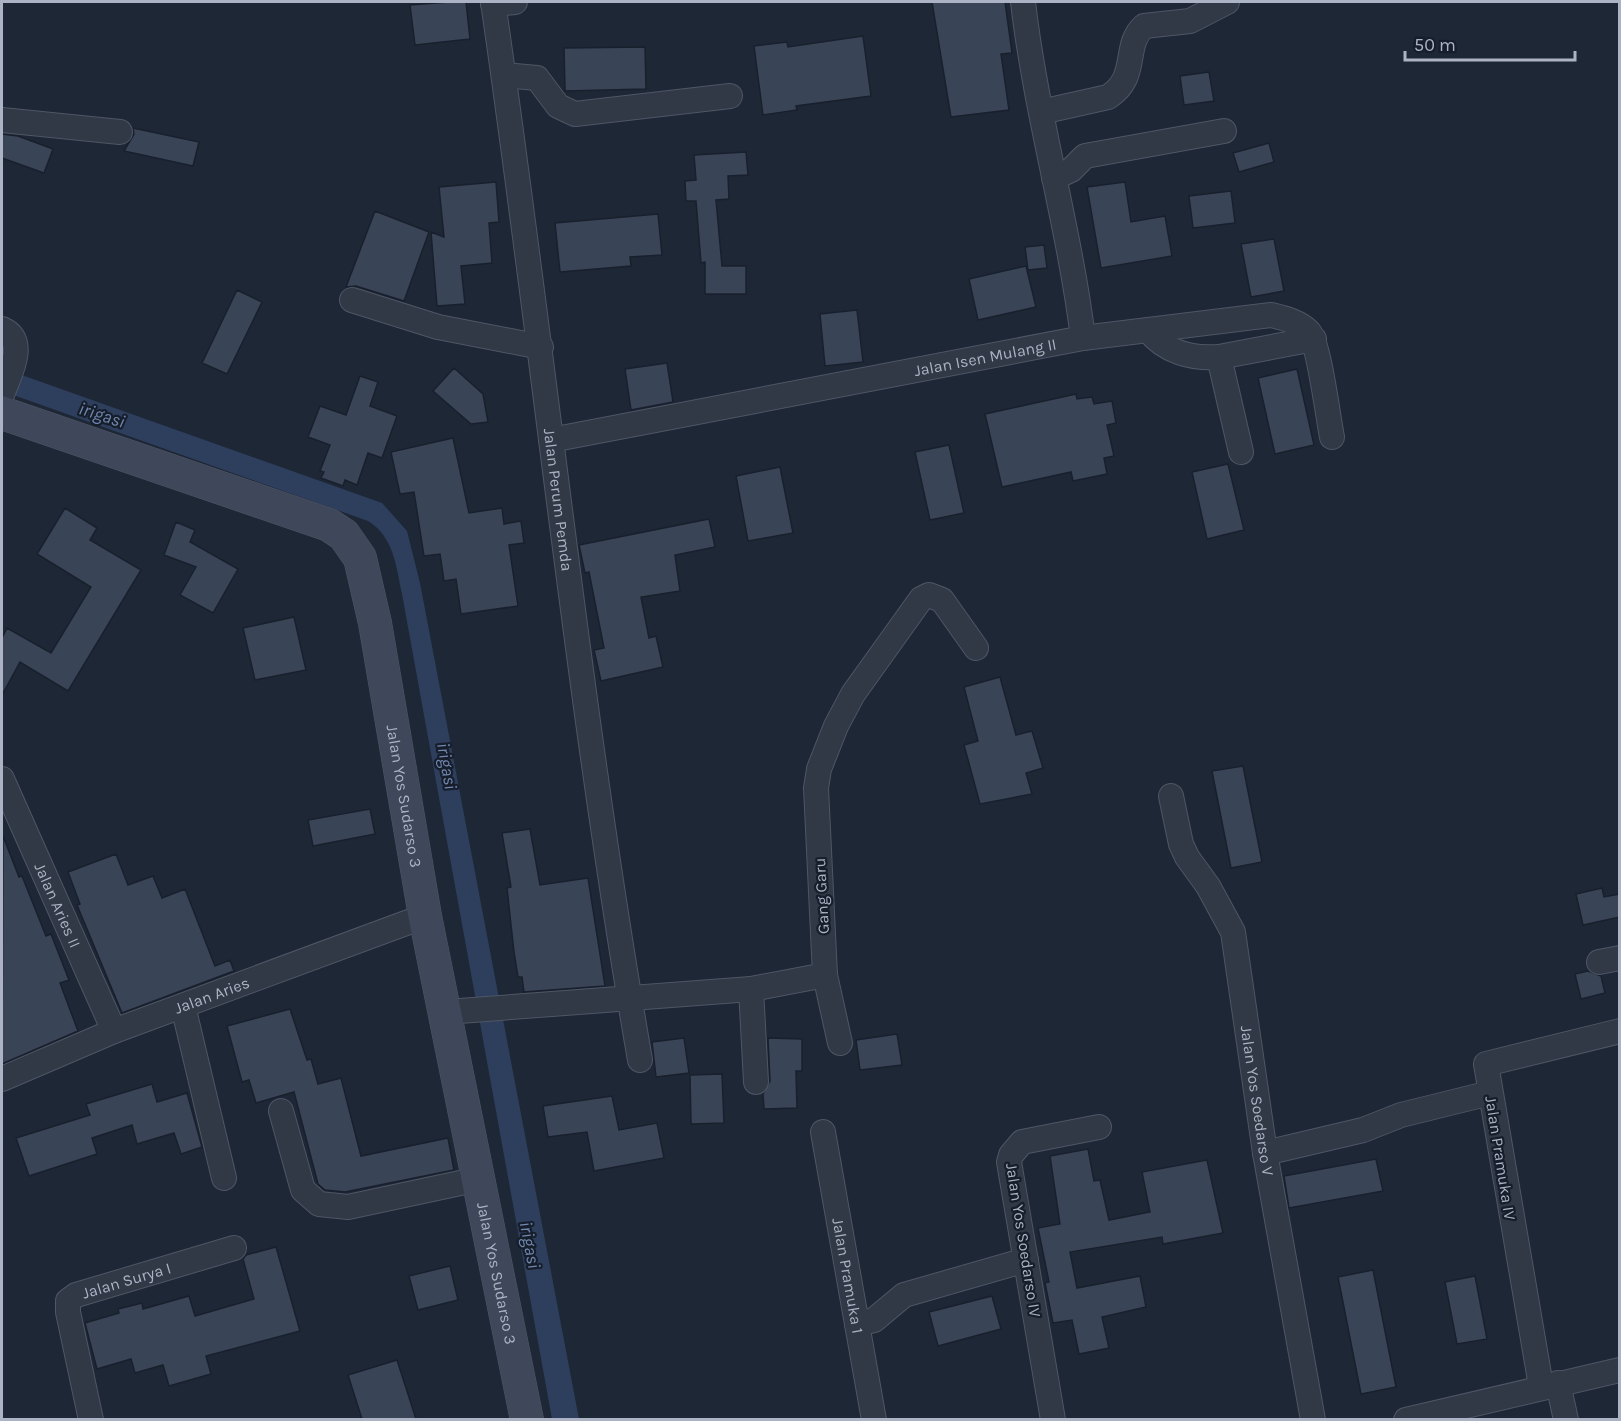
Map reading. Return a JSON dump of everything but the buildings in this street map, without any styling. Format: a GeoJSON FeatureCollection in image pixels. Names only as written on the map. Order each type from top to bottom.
{"type":"FeatureCollection","features":[{"type":"Feature","properties":{"kind":"street","name":"Jalan Perum Pemda"},"geometry":{"type":"LineString","coordinates":[[501,2],[504,75],[523,230],[541,347],[551,440],[629,998],[640,1060]]}},
{"type":"Feature","properties":{"kind":"street"},"geometry":{"type":"LineString","coordinates":[[1023,2],[1041,112],[1077,291],[1083,338]]}},
{"type":"Feature","properties":{"kind":"street"},"geometry":{"type":"LineString","coordinates":[[1041,112],[1108,97],[1115,92],[1128,76],[1134,42],[1144,26],[1190,21],[1227,2]]}},
{"type":"Feature","properties":{"kind":"street"},"geometry":{"type":"LineString","coordinates":[[504,75],[537,78],[558,106],[575,114],[730,96]]}},
{"type":"Feature","properties":{"kind":"street"},"geometry":{"type":"LineString","coordinates":[[2,120],[120,132]]}},
{"type":"Feature","properties":{"kind":"street"},"geometry":{"type":"LineString","coordinates":[[1054,178],[1071,170],[1085,156],[1224,131]]}},
{"type":"Feature","properties":{"kind":"street"},"geometry":{"type":"LineString","coordinates":[[352,300],[438,327],[541,347]]}},
{"type":"Feature","properties":{"kind":"street","name":"Jalan Isen Mulang II"},"geometry":{"type":"LineString","coordinates":[[551,440],[1083,338],[1271,315],[1302,326],[1314,339]]}},
{"type":"Feature","properties":{"kind":"street"},"geometry":{"type":"LineString","coordinates":[[2,329],[14,338],[16,347],[2,400]]}},
{"type":"Feature","properties":{"kind":"street"},"geometry":{"type":"LineString","coordinates":[[1148,330],[1164,345],[1180,353],[1206,358],[1314,339],[1332,436]]}},
{"type":"Feature","properties":{"kind":"street"},"geometry":{"type":"LineString","coordinates":[[1219,357],[1241,452]]}},
{"type":"Feature","properties":{"kind":"street","name":"Jalan Yos Sudarso 3"},"geometry":{"type":"LineString","coordinates":[[2,400],[329,525],[344,535],[355,547],[360,558],[375,623],[425,916],[457,1010],[478,1179],[527,1419]]}},
{"type":"Feature","properties":{"kind":"street","name":"Gang Garu"},"geometry":{"type":"LineString","coordinates":[[825,975],[816,788],[823,754],[853,694],[921,599],[929,596],[942,600],[976,648]]}},
{"type":"Feature","properties":{"kind":"street","name":"Jalan Aries II"},"geometry":{"type":"LineString","coordinates":[[2,779],[114,1031]]}},
{"type":"Feature","properties":{"kind":"street","name":"Jalan Yos Soedarso V"},"geometry":{"type":"LineString","coordinates":[[1171,796],[1186,857],[1208,886],[1233,932],[1265,1153],[1313,1419]]}},
{"type":"Feature","properties":{"kind":"street","name":"Jalan Aries"},"geometry":{"type":"LineString","coordinates":[[2,1079],[114,1031],[425,916]]}},
{"type":"Feature","properties":{"kind":"street"},"geometry":{"type":"LineString","coordinates":[[457,1010],[751,988],[825,975],[840,1043]]}},
{"type":"Feature","properties":{"kind":"street"},"geometry":{"type":"LineString","coordinates":[[751,988],[756,1082]]}},
{"type":"Feature","properties":{"kind":"street"},"geometry":{"type":"LineString","coordinates":[[183,1006],[224,1178]]}},
{"type":"Feature","properties":{"kind":"street","name":"Jalan Pramuka IV"},"geometry":{"type":"LineString","coordinates":[[1566,1419],[1550,1385],[1490,1094],[1486,1064],[1620,1031]]}},
{"type":"Feature","properties":{"kind":"street"},"geometry":{"type":"LineString","coordinates":[[1265,1153],[1363,1130],[1401,1114],[1490,1094]]}},
{"type":"Feature","properties":{"kind":"street"},"geometry":{"type":"LineString","coordinates":[[281,1111],[303,1190],[319,1204],[348,1207],[478,1179]]}},
{"type":"Feature","properties":{"kind":"street","name":"Jalan Yos Soedarso IV"},"geometry":{"type":"LineString","coordinates":[[1053,1419],[1010,1172],[1011,1155],[1022,1142],[1100,1127]]}},
{"type":"Feature","properties":{"kind":"street","name":"Jalan Pramuka 1"},"geometry":{"type":"LineString","coordinates":[[823,1132],[874,1419]]}},
{"type":"Feature","properties":{"kind":"street","name":"Jalan Surya I"},"geometry":{"type":"LineString","coordinates":[[91,1419],[68,1312],[71,1298],[234,1248]]}},
{"type":"Feature","properties":{"kind":"street"},"geometry":{"type":"LineString","coordinates":[[857,1324],[874,1320],[904,1295],[1026,1260]]}},
{"type":"Feature","properties":{"kind":"street"},"geometry":{"type":"LineString","coordinates":[[1406,1419],[1620,1370]]}},
{"type":"Feature","properties":{"kind":"water","name":"irigasi"},"geometry":{"type":"Polygon","coordinates":[[[2,368],[382,503],[407,531],[420,583],[579,1419],[552,1419],[402,594],[389,544],[377,528],[368,521],[2,391],[2,368]]]}}]}
